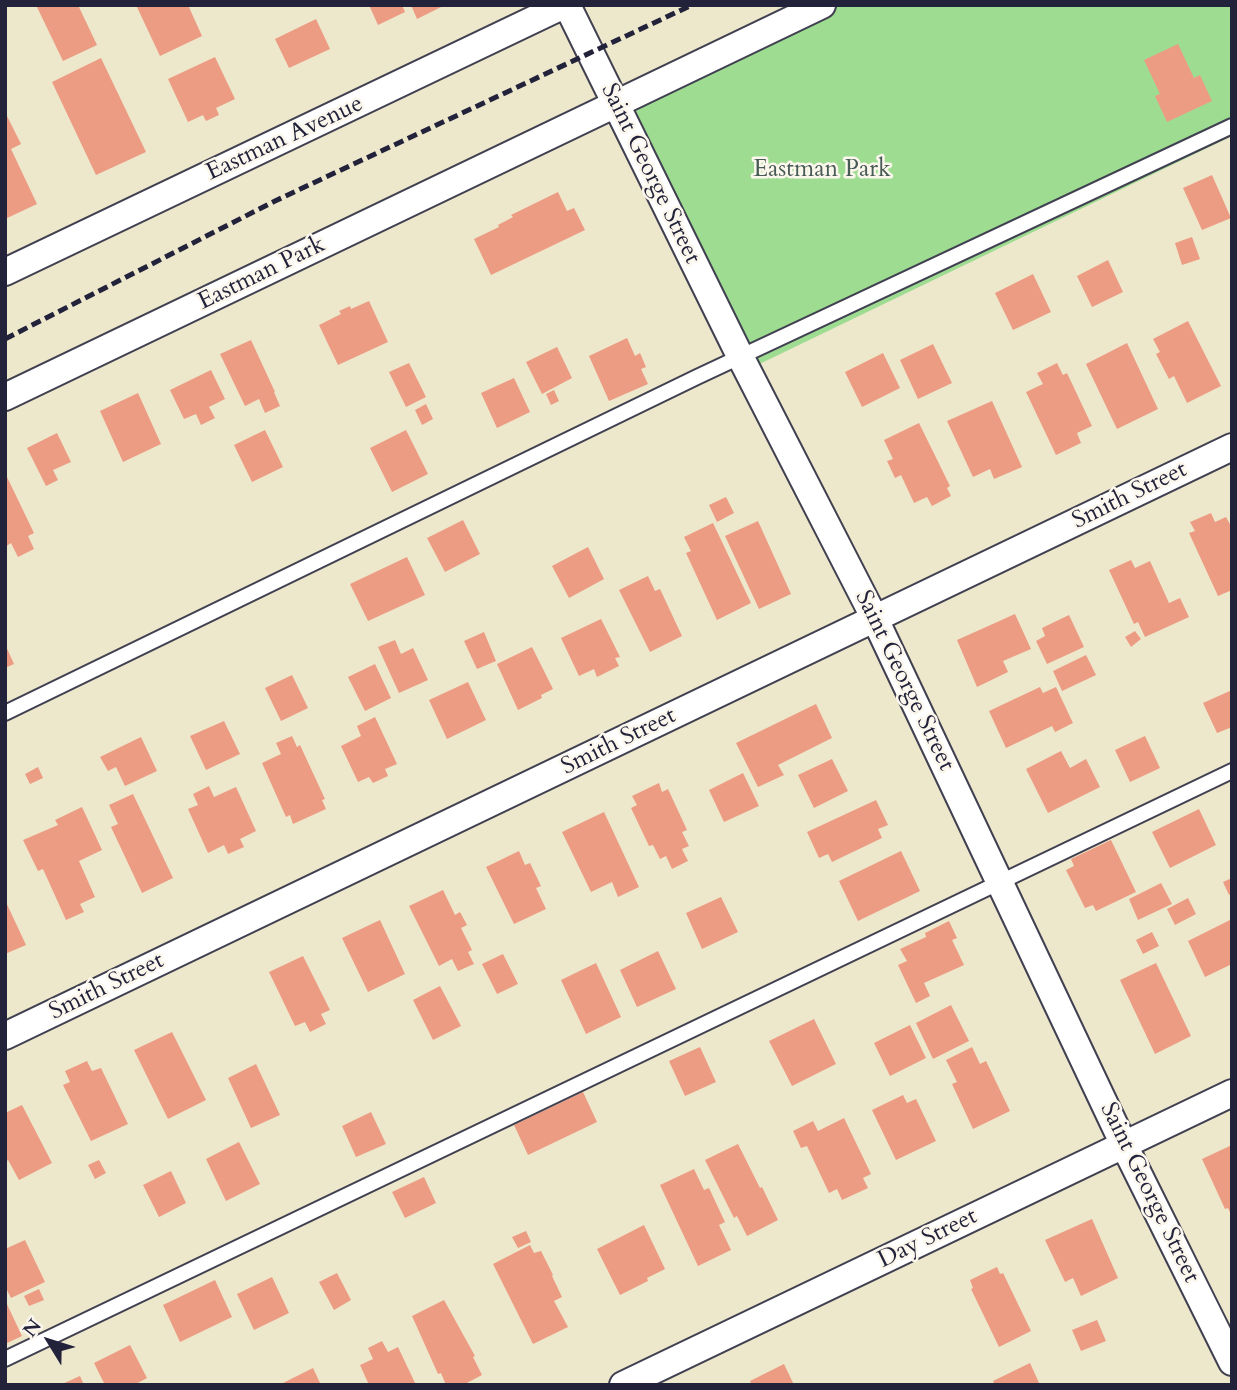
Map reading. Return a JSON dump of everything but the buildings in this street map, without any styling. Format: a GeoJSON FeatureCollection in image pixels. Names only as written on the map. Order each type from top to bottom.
{"type":"FeatureCollection","features":[{"type":"Feature","properties":{"kind":"street","name":"Saint George Street"},"geometry":{"type":"LineString","coordinates":[[566,5],[874,619],[1124,1145],[1232,1362]]}},
{"type":"Feature","properties":{"kind":"street","name":"Eastman Avenue"},"geometry":{"type":"LineString","coordinates":[[5,272],[566,5]]}},
{"type":"Feature","properties":{"kind":"street","name":"Eastman Park"},"geometry":{"type":"LineString","coordinates":[[5,397],[822,5]]}},
{"type":"Feature","properties":{"kind":"street","name":"Smith Street"},"geometry":{"type":"LineString","coordinates":[[5,1036],[1232,447]]}},
{"type":"Feature","properties":{"kind":"street","name":"Day Street"},"geometry":{"type":"LineString","coordinates":[[623,1385],[1232,1093]]}},
{"type":"Feature","properties":{"kind":"lane"},"geometry":{"type":"LineString","coordinates":[[5,713],[740,356],[1232,126]]}},
{"type":"Feature","properties":{"kind":"lane"},"geometry":{"type":"LineString","coordinates":[[5,1359],[1232,771]]}},
{"type":"Feature","properties":{"kind":"green space","name":"Eastman Park"},"geometry":{"type":"Polygon","coordinates":[[[822,5],[1232,5],[1232,136],[747,370],[616,104],[822,5]]]}},
{"type":"Feature","properties":{"kind":"railway"},"geometry":{"type":"LineString","coordinates":[[5,339],[275,201],[692,5]]}}]}
